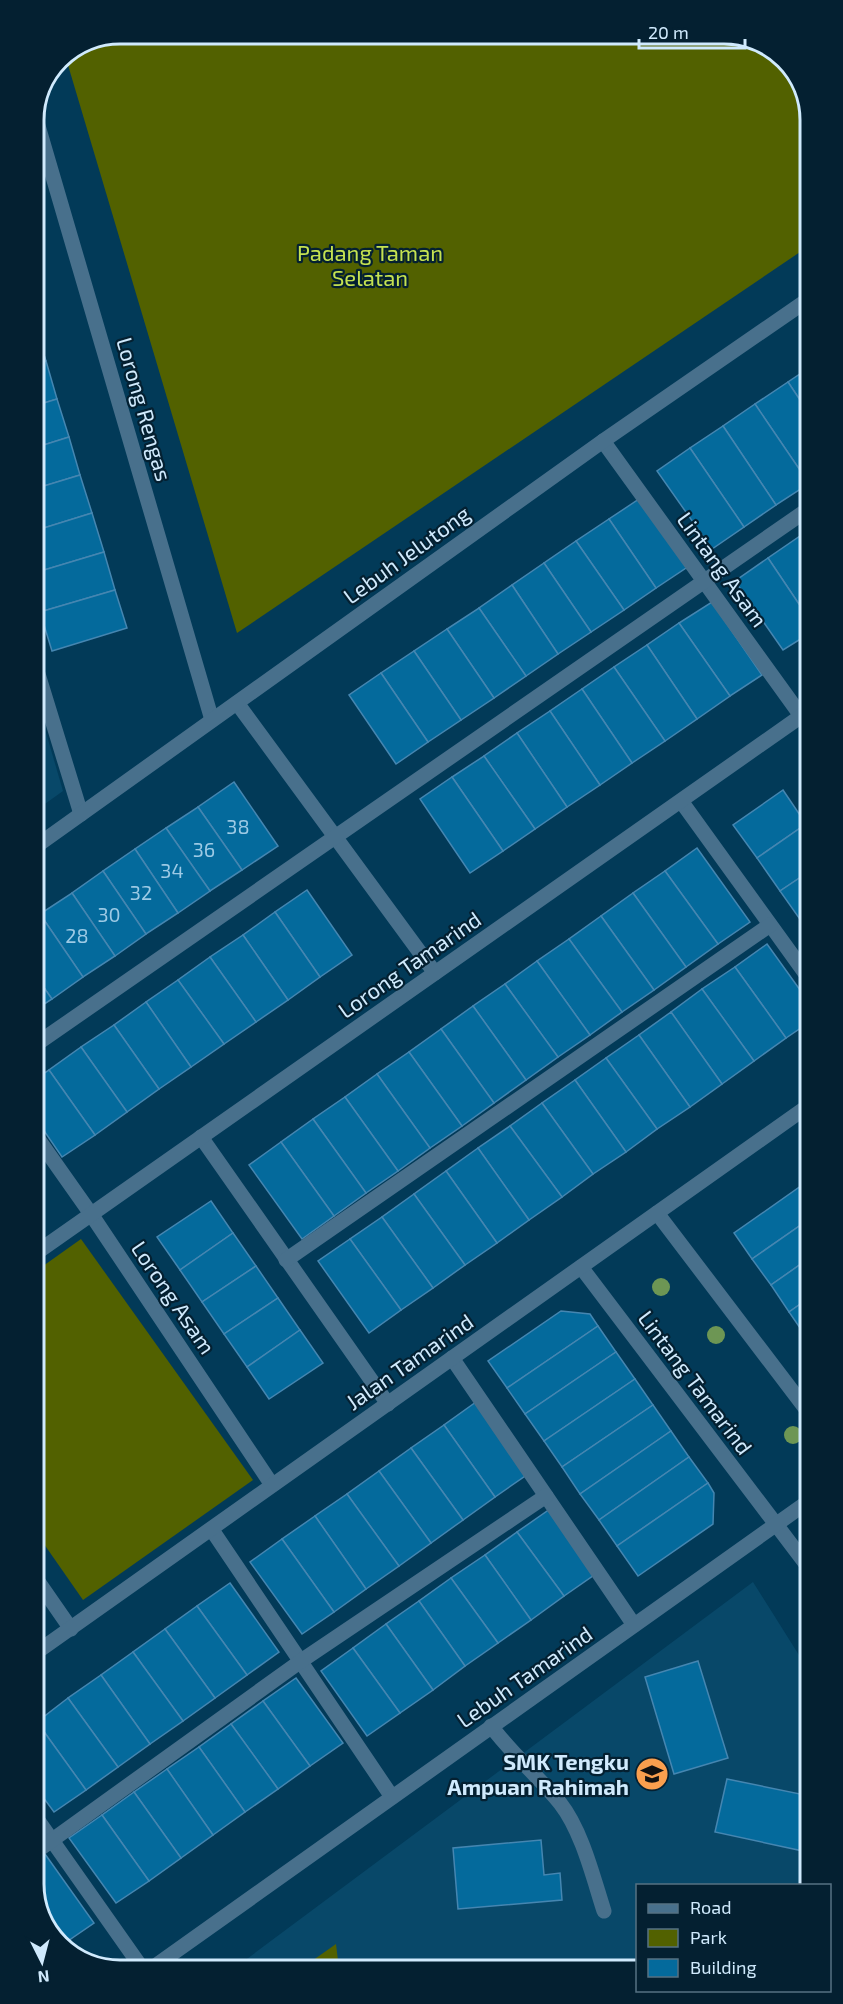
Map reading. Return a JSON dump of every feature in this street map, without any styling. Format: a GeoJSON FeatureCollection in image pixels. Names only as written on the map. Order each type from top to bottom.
{"type":"FeatureCollection","features":[{"type":"Feature","properties":{"kind":"street","name":"Lorong Rengas"},"geometry":{"type":"LineString","coordinates":[[44,145],[212,720]]}},
{"type":"Feature","properties":{"kind":"street","name":"Lebuh Jelutong"},"geometry":{"type":"LineString","coordinates":[[44,841],[603,441],[800,305]]}},
{"type":"Feature","properties":{"kind":"street","name":"Lintang Asam"},"geometry":{"type":"LineString","coordinates":[[603,441],[800,711]]}},
{"type":"Feature","properties":{"kind":"street"},"geometry":{"type":"LineString","coordinates":[[44,1039],[800,515]]}},
{"type":"Feature","properties":{"kind":"street"},"geometry":{"type":"LineString","coordinates":[[44,694],[81,814]]}},
{"type":"Feature","properties":{"kind":"street"},"geometry":{"type":"LineString","coordinates":[[237,703],[435,973]]}},
{"type":"Feature","properties":{"kind":"street","name":"Lorong Tamarind"},"geometry":{"type":"LineString","coordinates":[[44,1247],[681,801],[800,721]]}},
{"type":"Feature","properties":{"kind":"street"},"geometry":{"type":"LineString","coordinates":[[681,801],[800,966]]}},
{"type":"Feature","properties":{"kind":"street"},"geometry":{"type":"LineString","coordinates":[[286,1260],[770,925]]}},
{"type":"Feature","properties":{"kind":"street","name":"Jalan Tamarind"},"geometry":{"type":"LineString","coordinates":[[44,1647],[800,1114]]}},
{"type":"Feature","properties":{"kind":"street"},"geometry":{"type":"LineString","coordinates":[[201,1137],[388,1404]]}},
{"type":"Feature","properties":{"kind":"street","name":"Lorong Asam"},"geometry":{"type":"LineString","coordinates":[[44,1147],[273,1485]]}},
{"type":"Feature","properties":{"kind":"street"},"geometry":{"type":"LineString","coordinates":[[657,1213],[800,1401]]}},
{"type":"Feature","properties":{"kind":"street","name":"Lintang Tamarind"},"geometry":{"type":"LineString","coordinates":[[581,1267],[800,1556]]}},
{"type":"Feature","properties":{"kind":"street"},"geometry":{"type":"LineString","coordinates":[[452,1358],[634,1625]]}},
{"type":"Feature","properties":{"kind":"street"},"geometry":{"type":"LineString","coordinates":[[44,1846],[301,1661],[546,1496]]}},
{"type":"Feature","properties":{"kind":"street","name":"Lebuh Tamarind"},"geometry":{"type":"LineString","coordinates":[[162,1960],[800,1507]]}},
{"type":"Feature","properties":{"kind":"street"},"geometry":{"type":"LineString","coordinates":[[212,1530],[392,1797]]}},
{"type":"Feature","properties":{"kind":"street"},"geometry":{"type":"LineString","coordinates":[[44,1590],[71,1629]]}},
{"type":"Feature","properties":{"kind":"street"},"geometry":{"type":"LineString","coordinates":[[491,1726],[506,1746],[561,1804],[585,1849],[604,1911]]}},
{"type":"Feature","properties":{"kind":"street"},"geometry":{"type":"LineString","coordinates":[[44,1829],[138,1960]]}},
{"type":"Feature","properties":{"kind":"shaded area"},"geometry":{"type":"Polygon","coordinates":[[[44,726],[63,791],[44,805],[44,726]]]}},
{"type":"Feature","properties":{"kind":"shaded area","name":"SMK Tengku Ampuan Rahimah"},"geometry":{"type":"Polygon","coordinates":[[[753,1582],[800,1657],[800,1884],[636,1884],[636,1960],[245,1960],[753,1582]]]}},
{"type":"Feature","properties":{"kind":"green space","name":"Padang Taman Selatan"},"geometry":{"type":"Polygon","coordinates":[[[119,43],[729,44],[757,51],[770,59],[784,73],[792,86],[799,109],[800,252],[237,633],[68,64],[69,62],[90,49],[119,43]]]}},
{"type":"Feature","properties":{"kind":"green space"},"geometry":{"type":"Polygon","coordinates":[[[81,1239],[253,1480],[83,1600],[44,1544],[44,1265],[81,1239]]]}},
{"type":"Feature","properties":{"kind":"green space"},"geometry":{"type":"Polygon","coordinates":[[[336,1944],[338,1960],[313,1960],[336,1944]]]}},
{"type":"Feature","properties":{"kind":"building"},"geometry":{"type":"Polygon","coordinates":[[[46,361],[57,399],[44,403],[44,362],[46,361]]]}},
{"type":"Feature","properties":{"kind":"building"},"geometry":{"type":"Polygon","coordinates":[[[800,374],[800,400],[788,382],[800,374]]]}},
{"type":"Feature","properties":{"kind":"building"},"geometry":{"type":"Polygon","coordinates":[[[788,382],[800,400],[800,470],[755,404],[788,382]]]}},
{"type":"Feature","properties":{"kind":"building"},"geometry":{"type":"Polygon","coordinates":[[[57,399],[69,437],[44,445],[44,403],[57,399]]]}},
{"type":"Feature","properties":{"kind":"building"},"geometry":{"type":"Polygon","coordinates":[[[755,404],[800,470],[800,490],[776,505],[723,426],[755,404]]]}},
{"type":"Feature","properties":{"kind":"building"},"geometry":{"type":"Polygon","coordinates":[[[723,426],[776,505],[744,527],[690,448],[723,426]]]}},
{"type":"Feature","properties":{"kind":"building"},"geometry":{"type":"Polygon","coordinates":[[[69,437],[80,475],[44,486],[44,445],[69,437]]]}},
{"type":"Feature","properties":{"kind":"building"},"geometry":{"type":"Polygon","coordinates":[[[690,448],[744,527],[712,549],[657,471],[690,448]]]}},
{"type":"Feature","properties":{"kind":"building"},"geometry":{"type":"Polygon","coordinates":[[[80,475],[92,513],[44,528],[44,486],[80,475]]]}},
{"type":"Feature","properties":{"kind":"building"},"geometry":{"type":"Polygon","coordinates":[[[642,497],[689,566],[656,588],[609,519],[642,497]]]}},
{"type":"Feature","properties":{"kind":"building"},"geometry":{"type":"Polygon","coordinates":[[[92,513],[104,552],[44,570],[44,528],[92,513]]]}},
{"type":"Feature","properties":{"kind":"building"},"geometry":{"type":"Polygon","coordinates":[[[609,519],[656,588],[624,610],[576,541],[609,519]]]}},
{"type":"Feature","properties":{"kind":"building"},"geometry":{"type":"Polygon","coordinates":[[[800,536],[800,606],[768,558],[800,536]]]}},
{"type":"Feature","properties":{"kind":"building"},"geometry":{"type":"Polygon","coordinates":[[[576,541],[624,610],[591,632],[544,563],[576,541]]]}},
{"type":"Feature","properties":{"kind":"building"},"geometry":{"type":"Polygon","coordinates":[[[104,552],[115,590],[44,611],[44,570],[104,552]]]}},
{"type":"Feature","properties":{"kind":"building"},"geometry":{"type":"Polygon","coordinates":[[[768,558],[800,606],[800,639],[783,650],[735,581],[768,558]]]}},
{"type":"Feature","properties":{"kind":"building"},"geometry":{"type":"Polygon","coordinates":[[[544,563],[591,632],[558,654],[512,585],[544,563]]]}},
{"type":"Feature","properties":{"kind":"building"},"geometry":{"type":"Polygon","coordinates":[[[512,585],[558,654],[526,676],[479,608],[512,585]]]}},
{"type":"Feature","properties":{"kind":"building"},"geometry":{"type":"Polygon","coordinates":[[[115,590],[127,628],[52,651],[44,625],[44,611],[115,590]]]}},
{"type":"Feature","properties":{"kind":"building"},"geometry":{"type":"Polygon","coordinates":[[[712,602],[762,675],[730,696],[679,623],[712,602]]]}},
{"type":"Feature","properties":{"kind":"building"},"geometry":{"type":"Polygon","coordinates":[[[479,608],[526,676],[494,698],[447,629],[479,608]]]}},
{"type":"Feature","properties":{"kind":"building"},"geometry":{"type":"Polygon","coordinates":[[[679,623],[730,696],[697,719],[647,645],[679,623]]]}},
{"type":"Feature","properties":{"kind":"building"},"geometry":{"type":"Polygon","coordinates":[[[447,629],[494,698],[461,720],[414,651],[447,629]]]}},
{"type":"Feature","properties":{"kind":"building"},"geometry":{"type":"Polygon","coordinates":[[[647,645],[697,719],[665,741],[614,667],[647,645]]]}},
{"type":"Feature","properties":{"kind":"building"},"geometry":{"type":"Polygon","coordinates":[[[414,651],[461,720],[428,742],[381,673],[414,651]]]}},
{"type":"Feature","properties":{"kind":"building"},"geometry":{"type":"Polygon","coordinates":[[[614,667],[665,741],[632,763],[582,689],[614,667]]]}},
{"type":"Feature","properties":{"kind":"building"},"geometry":{"type":"Polygon","coordinates":[[[381,673],[428,742],[396,764],[349,695],[381,673]]]}},
{"type":"Feature","properties":{"kind":"building"},"geometry":{"type":"Polygon","coordinates":[[[582,689],[632,763],[600,785],[550,711],[582,689]]]}},
{"type":"Feature","properties":{"kind":"building"},"geometry":{"type":"Polygon","coordinates":[[[550,711],[600,785],[567,807],[517,733],[550,711]]]}},
{"type":"Feature","properties":{"kind":"building"},"geometry":{"type":"Polygon","coordinates":[[[517,733],[567,807],[535,829],[484,756],[517,733]]]}},
{"type":"Feature","properties":{"kind":"building"},"geometry":{"type":"Polygon","coordinates":[[[484,756],[535,829],[503,851],[452,777],[484,756]]]}},
{"type":"Feature","properties":{"kind":"building"},"geometry":{"type":"Polygon","coordinates":[[[452,777],[503,851],[470,873],[420,799],[452,777]]]}},
{"type":"Feature","properties":{"kind":"building"},"geometry":{"type":"Polygon","coordinates":[[[234,782],[278,846],[242,870],[198,807],[234,782]]]}},
{"type":"Feature","properties":{"kind":"building"},"geometry":{"type":"Polygon","coordinates":[[[783,790],[800,815],[800,828],[757,858],[733,825],[783,790]]]}},
{"type":"Feature","properties":{"kind":"building"},"geometry":{"type":"Polygon","coordinates":[[[198,807],[242,870],[210,891],[166,828],[198,807]]]}},
{"type":"Feature","properties":{"kind":"building"},"geometry":{"type":"Polygon","coordinates":[[[166,828],[210,891],[178,913],[135,849],[166,828]]]}},
{"type":"Feature","properties":{"kind":"building"},"geometry":{"type":"Polygon","coordinates":[[[800,828],[800,878],[780,891],[757,858],[800,828]]]}},
{"type":"Feature","properties":{"kind":"building"},"geometry":{"type":"Polygon","coordinates":[[[697,848],[750,922],[718,944],[665,871],[697,848]]]}},
{"type":"Feature","properties":{"kind":"building"},"geometry":{"type":"Polygon","coordinates":[[[135,849],[178,913],[146,934],[103,871],[135,849]]]}},
{"type":"Feature","properties":{"kind":"building"},"geometry":{"type":"Polygon","coordinates":[[[103,871],[146,934],[115,956],[72,893],[103,871]]]}},
{"type":"Feature","properties":{"kind":"building"},"geometry":{"type":"Polygon","coordinates":[[[665,871],[718,944],[686,967],[633,893],[665,871]]]}},
{"type":"Feature","properties":{"kind":"building"},"geometry":{"type":"Polygon","coordinates":[[[800,878],[800,919],[780,891],[800,878]]]}},
{"type":"Feature","properties":{"kind":"building"},"geometry":{"type":"Polygon","coordinates":[[[307,890],[352,955],[320,977],[275,912],[307,890]]]}},
{"type":"Feature","properties":{"kind":"building"},"geometry":{"type":"Polygon","coordinates":[[[72,893],[115,956],[83,977],[44,920],[44,911],[72,893]]]}},
{"type":"Feature","properties":{"kind":"building"},"geometry":{"type":"Polygon","coordinates":[[[633,893],[686,967],[654,990],[601,916],[633,893]]]}},
{"type":"Feature","properties":{"kind":"building"},"geometry":{"type":"Polygon","coordinates":[[[275,912],[320,977],[288,1000],[243,935],[275,912]]]}},
{"type":"Feature","properties":{"kind":"building"},"geometry":{"type":"Polygon","coordinates":[[[601,916],[654,990],[622,1012],[569,939],[601,916]]]}},
{"type":"Feature","properties":{"kind":"building"},"geometry":{"type":"Polygon","coordinates":[[[44,920],[83,977],[52,999],[44,988],[44,920]]]}},
{"type":"Feature","properties":{"kind":"building"},"geometry":{"type":"Polygon","coordinates":[[[243,935],[288,1000],[256,1022],[210,957],[243,935]]]}},
{"type":"Feature","properties":{"kind":"building"},"geometry":{"type":"Polygon","coordinates":[[[569,939],[622,1012],[590,1035],[537,961],[569,939]]]}},
{"type":"Feature","properties":{"kind":"building"},"geometry":{"type":"Polygon","coordinates":[[[767,944],[800,990],[800,1028],[786,1038],[735,967],[767,944]]]}},
{"type":"Feature","properties":{"kind":"building"},"geometry":{"type":"Polygon","coordinates":[[[210,957],[256,1022],[224,1044],[178,980],[210,957]]]}},
{"type":"Feature","properties":{"kind":"building"},"geometry":{"type":"Polygon","coordinates":[[[537,961],[590,1035],[558,1057],[505,984],[537,961]]]}},
{"type":"Feature","properties":{"kind":"building"},"geometry":{"type":"Polygon","coordinates":[[[735,967],[786,1038],[754,1061],[702,989],[735,967]]]}},
{"type":"Feature","properties":{"kind":"building"},"geometry":{"type":"Polygon","coordinates":[[[178,980],[224,1044],[191,1067],[146,1002],[178,980]]]}},
{"type":"Feature","properties":{"kind":"building"},"geometry":{"type":"Polygon","coordinates":[[[505,984],[558,1057],[526,1080],[473,1006],[505,984]]]}},
{"type":"Feature","properties":{"kind":"building"},"geometry":{"type":"Polygon","coordinates":[[[44,988],[52,999],[44,1004],[44,988]]]}},
{"type":"Feature","properties":{"kind":"building"},"geometry":{"type":"Polygon","coordinates":[[[702,989],[754,1061],[722,1084],[671,1012],[702,989]]]}},
{"type":"Feature","properties":{"kind":"building"},"geometry":{"type":"Polygon","coordinates":[[[146,1002],[191,1067],[159,1089],[114,1025],[146,1002]]]}},
{"type":"Feature","properties":{"kind":"building"},"geometry":{"type":"Polygon","coordinates":[[[473,1006],[526,1080],[494,1103],[441,1029],[473,1006]]]}},
{"type":"Feature","properties":{"kind":"building"},"geometry":{"type":"Polygon","coordinates":[[[671,1012],[722,1084],[690,1107],[639,1035],[671,1012]]]}},
{"type":"Feature","properties":{"kind":"building"},"geometry":{"type":"Polygon","coordinates":[[[114,1025],[159,1089],[127,1112],[81,1047],[114,1025]]]}},
{"type":"Feature","properties":{"kind":"building"},"geometry":{"type":"Polygon","coordinates":[[[441,1029],[494,1103],[462,1126],[409,1052],[441,1029]]]}},
{"type":"Feature","properties":{"kind":"building"},"geometry":{"type":"Polygon","coordinates":[[[639,1035],[690,1107],[657,1129],[606,1058],[639,1035]]]}},
{"type":"Feature","properties":{"kind":"building"},"geometry":{"type":"Polygon","coordinates":[[[81,1047],[127,1112],[95,1135],[49,1070],[81,1047]]]}},
{"type":"Feature","properties":{"kind":"building"},"geometry":{"type":"Polygon","coordinates":[[[409,1052],[462,1126],[430,1148],[377,1074],[409,1052]]]}},
{"type":"Feature","properties":{"kind":"building"},"geometry":{"type":"Polygon","coordinates":[[[606,1058],[657,1129],[626,1152],[575,1080],[606,1058]]]}},
{"type":"Feature","properties":{"kind":"building"},"geometry":{"type":"Polygon","coordinates":[[[49,1070],[95,1135],[62,1157],[44,1131],[44,1073],[49,1070]]]}},
{"type":"Feature","properties":{"kind":"building"},"geometry":{"type":"Polygon","coordinates":[[[377,1074],[430,1148],[398,1171],[345,1097],[377,1074]]]}},
{"type":"Feature","properties":{"kind":"building"},"geometry":{"type":"Polygon","coordinates":[[[575,1080],[626,1152],[593,1174],[542,1103],[575,1080]]]}},
{"type":"Feature","properties":{"kind":"building"},"geometry":{"type":"Polygon","coordinates":[[[345,1097],[398,1171],[366,1193],[313,1119],[345,1097]]]}},
{"type":"Feature","properties":{"kind":"building"},"geometry":{"type":"Polygon","coordinates":[[[542,1103],[593,1174],[562,1197],[510,1126],[542,1103]]]}},
{"type":"Feature","properties":{"kind":"building"},"geometry":{"type":"Polygon","coordinates":[[[313,1119],[366,1193],[334,1216],[281,1142],[313,1119]]]}},
{"type":"Feature","properties":{"kind":"building"},"geometry":{"type":"Polygon","coordinates":[[[510,1126],[562,1197],[529,1220],[478,1148],[510,1126]]]}},
{"type":"Feature","properties":{"kind":"building"},"geometry":{"type":"Polygon","coordinates":[[[281,1142],[334,1216],[302,1239],[249,1165],[281,1142]]]}},
{"type":"Feature","properties":{"kind":"building"},"geometry":{"type":"Polygon","coordinates":[[[478,1148],[529,1220],[497,1243],[446,1171],[478,1148]]]}},
{"type":"Feature","properties":{"kind":"building"},"geometry":{"type":"Polygon","coordinates":[[[446,1171],[497,1243],[465,1265],[414,1194],[446,1171]]]}},
{"type":"Feature","properties":{"kind":"building"},"geometry":{"type":"Polygon","coordinates":[[[800,1187],[800,1226],[752,1259],[734,1233],[800,1187]]]}},
{"type":"Feature","properties":{"kind":"building"},"geometry":{"type":"Polygon","coordinates":[[[414,1194],[465,1265],[433,1288],[382,1217],[414,1194]]]}},
{"type":"Feature","properties":{"kind":"building"},"geometry":{"type":"Polygon","coordinates":[[[211,1201],[233,1233],[180,1270],[157,1237],[211,1201]]]}},
{"type":"Feature","properties":{"kind":"building"},"geometry":{"type":"Polygon","coordinates":[[[382,1217],[433,1288],[401,1310],[350,1239],[382,1217]]]}},
{"type":"Feature","properties":{"kind":"building"},"geometry":{"type":"Polygon","coordinates":[[[800,1226],[800,1265],[771,1285],[752,1259],[800,1226]]]}},
{"type":"Feature","properties":{"kind":"building"},"geometry":{"type":"Polygon","coordinates":[[[233,1233],[256,1266],[202,1302],[180,1270],[233,1233]]]}},
{"type":"Feature","properties":{"kind":"building"},"geometry":{"type":"Polygon","coordinates":[[[350,1239],[401,1310],[369,1333],[318,1261],[350,1239]]]}},
{"type":"Feature","properties":{"kind":"building"},"geometry":{"type":"Polygon","coordinates":[[[800,1265],[800,1304],[789,1312],[771,1285],[800,1265]]]}},
{"type":"Feature","properties":{"kind":"building"},"geometry":{"type":"Polygon","coordinates":[[[256,1266],[278,1298],[224,1334],[202,1302],[256,1266]]]}},
{"type":"Feature","properties":{"kind":"building"},"geometry":{"type":"Polygon","coordinates":[[[278,1298],[300,1330],[247,1367],[224,1334],[278,1298]]]}},
{"type":"Feature","properties":{"kind":"building"},"geometry":{"type":"Polygon","coordinates":[[[800,1304],[800,1328],[789,1312],[800,1304]]]}},
{"type":"Feature","properties":{"kind":"building"},"geometry":{"type":"Polygon","coordinates":[[[561,1311],[590,1314],[598,1326],[507,1388],[488,1361],[561,1311]]]}},
{"type":"Feature","properties":{"kind":"building"},"geometry":{"type":"Polygon","coordinates":[[[598,1326],[616,1352],[525,1414],[507,1388],[598,1326]]]}},
{"type":"Feature","properties":{"kind":"building"},"geometry":{"type":"Polygon","coordinates":[[[300,1330],[323,1363],[269,1399],[247,1367],[300,1330]]]}},
{"type":"Feature","properties":{"kind":"building"},"geometry":{"type":"Polygon","coordinates":[[[616,1352],[635,1379],[544,1441],[525,1414],[616,1352]]]}},
{"type":"Feature","properties":{"kind":"building"},"geometry":{"type":"Polygon","coordinates":[[[635,1379],[653,1405],[562,1467],[544,1441],[635,1379]]]}},
{"type":"Feature","properties":{"kind":"building"},"geometry":{"type":"Polygon","coordinates":[[[476,1402],[528,1474],[495,1497],[444,1425],[476,1402]]]}},
{"type":"Feature","properties":{"kind":"building"},"geometry":{"type":"Polygon","coordinates":[[[653,1405],[671,1431],[580,1494],[562,1467],[653,1405]]]}},
{"type":"Feature","properties":{"kind":"building"},"geometry":{"type":"Polygon","coordinates":[[[444,1425],[495,1497],[463,1520],[411,1448],[444,1425]]]}},
{"type":"Feature","properties":{"kind":"building"},"geometry":{"type":"Polygon","coordinates":[[[671,1431],[689,1457],[599,1520],[580,1494],[671,1431]]]}},
{"type":"Feature","properties":{"kind":"building"},"geometry":{"type":"Polygon","coordinates":[[[411,1448],[463,1520],[431,1543],[379,1471],[411,1448]]]}},
{"type":"Feature","properties":{"kind":"building"},"geometry":{"type":"Polygon","coordinates":[[[689,1457],[708,1483],[617,1546],[599,1520],[689,1457]]]}},
{"type":"Feature","properties":{"kind":"building"},"geometry":{"type":"Polygon","coordinates":[[[379,1471],[431,1543],[399,1566],[347,1494],[379,1471]]]}},
{"type":"Feature","properties":{"kind":"building"},"geometry":{"type":"Polygon","coordinates":[[[708,1483],[714,1493],[713,1524],[638,1576],[617,1546],[708,1483]]]}},
{"type":"Feature","properties":{"kind":"building"},"geometry":{"type":"Polygon","coordinates":[[[347,1494],[399,1566],[366,1589],[315,1516],[347,1494]]]}},
{"type":"Feature","properties":{"kind":"building"},"geometry":{"type":"Polygon","coordinates":[[[550,1509],[597,1573],[564,1596],[517,1532],[550,1509]]]}},
{"type":"Feature","properties":{"kind":"building"},"geometry":{"type":"Polygon","coordinates":[[[315,1516],[366,1589],[334,1612],[282,1539],[315,1516]]]}},
{"type":"Feature","properties":{"kind":"building"},"geometry":{"type":"Polygon","coordinates":[[[517,1532],[564,1596],[531,1620],[485,1555],[517,1532]]]}},
{"type":"Feature","properties":{"kind":"building"},"geometry":{"type":"Polygon","coordinates":[[[282,1539],[334,1612],[302,1634],[250,1562],[282,1539]]]}},
{"type":"Feature","properties":{"kind":"building"},"geometry":{"type":"Polygon","coordinates":[[[485,1555],[531,1620],[498,1643],[451,1578],[485,1555]]]}},
{"type":"Feature","properties":{"kind":"building"},"geometry":{"type":"Polygon","coordinates":[[[451,1578],[498,1643],[465,1666],[419,1601],[451,1578]]]}},
{"type":"Feature","properties":{"kind":"building"},"geometry":{"type":"Polygon","coordinates":[[[230,1583],[279,1652],[247,1675],[197,1606],[230,1583]]]}},
{"type":"Feature","properties":{"kind":"building"},"geometry":{"type":"Polygon","coordinates":[[[419,1601],[465,1666],[433,1690],[386,1624],[419,1601]]]}},
{"type":"Feature","properties":{"kind":"building"},"geometry":{"type":"Polygon","coordinates":[[[197,1606],[247,1675],[215,1698],[165,1629],[197,1606]]]}},
{"type":"Feature","properties":{"kind":"building"},"geometry":{"type":"Polygon","coordinates":[[[386,1624],[433,1690],[400,1713],[353,1648],[386,1624]]]}},
{"type":"Feature","properties":{"kind":"building"},"geometry":{"type":"Polygon","coordinates":[[[165,1629],[215,1698],[183,1721],[133,1652],[165,1629]]]}},
{"type":"Feature","properties":{"kind":"building"},"geometry":{"type":"Polygon","coordinates":[[[353,1648],[400,1713],[367,1736],[321,1671],[353,1648]]]}},
{"type":"Feature","properties":{"kind":"building"},"geometry":{"type":"Polygon","coordinates":[[[133,1652],[183,1721],[150,1744],[101,1675],[133,1652]]]}},
{"type":"Feature","properties":{"kind":"building"},"geometry":{"type":"Polygon","coordinates":[[[698,1661],[728,1758],[674,1774],[645,1677],[698,1661]]]}},
{"type":"Feature","properties":{"kind":"building"},"geometry":{"type":"Polygon","coordinates":[[[101,1675],[150,1744],[118,1767],[68,1698],[101,1675]]]}},
{"type":"Feature","properties":{"kind":"building"},"geometry":{"type":"Polygon","coordinates":[[[296,1678],[343,1743],[310,1766],[263,1701],[296,1678]]]}},
{"type":"Feature","properties":{"kind":"building"},"geometry":{"type":"Polygon","coordinates":[[[68,1698],[118,1767],[86,1790],[44,1732],[44,1717],[68,1698]]]}},
{"type":"Feature","properties":{"kind":"building"},"geometry":{"type":"Polygon","coordinates":[[[263,1701],[310,1766],[278,1789],[231,1724],[263,1701]]]}},
{"type":"Feature","properties":{"kind":"building"},"geometry":{"type":"Polygon","coordinates":[[[231,1724],[278,1789],[245,1812],[199,1747],[231,1724]]]}},
{"type":"Feature","properties":{"kind":"building"},"geometry":{"type":"Polygon","coordinates":[[[44,1732],[86,1790],[54,1812],[44,1798],[44,1732]]]}},
{"type":"Feature","properties":{"kind":"building"},"geometry":{"type":"Polygon","coordinates":[[[199,1747],[245,1812],[213,1835],[167,1769],[199,1747]]]}},
{"type":"Feature","properties":{"kind":"building"},"geometry":{"type":"Polygon","coordinates":[[[167,1769],[213,1835],[181,1858],[134,1792],[167,1769]]]}},
{"type":"Feature","properties":{"kind":"building"},"geometry":{"type":"Polygon","coordinates":[[[727,1779],[800,1794],[800,1850],[715,1832],[727,1779]]]}},
{"type":"Feature","properties":{"kind":"building"},"geometry":{"type":"Polygon","coordinates":[[[134,1792],[181,1858],[149,1881],[102,1815],[134,1792]]]}},
{"type":"Feature","properties":{"kind":"building"},"geometry":{"type":"Polygon","coordinates":[[[102,1815],[149,1881],[116,1903],[69,1838],[102,1815]]]}},
{"type":"Feature","properties":{"kind":"building"},"geometry":{"type":"Polygon","coordinates":[[[541,1840],[544,1875],[560,1873],[562,1900],[458,1909],[453,1848],[541,1840]]]}},
{"type":"Feature","properties":{"kind":"building"},"geometry":{"type":"Polygon","coordinates":[[[45,1854],[94,1923],[72,1938],[72,1932],[60,1932],[51,1918],[45,1900],[45,1854]]]}},
{"type":"Feature","properties":{"kind":"place","name":"SMK Tengku Ampuan Rahimah"},"geometry":{"type":"Point","coordinates":[652,1774]}}]}
